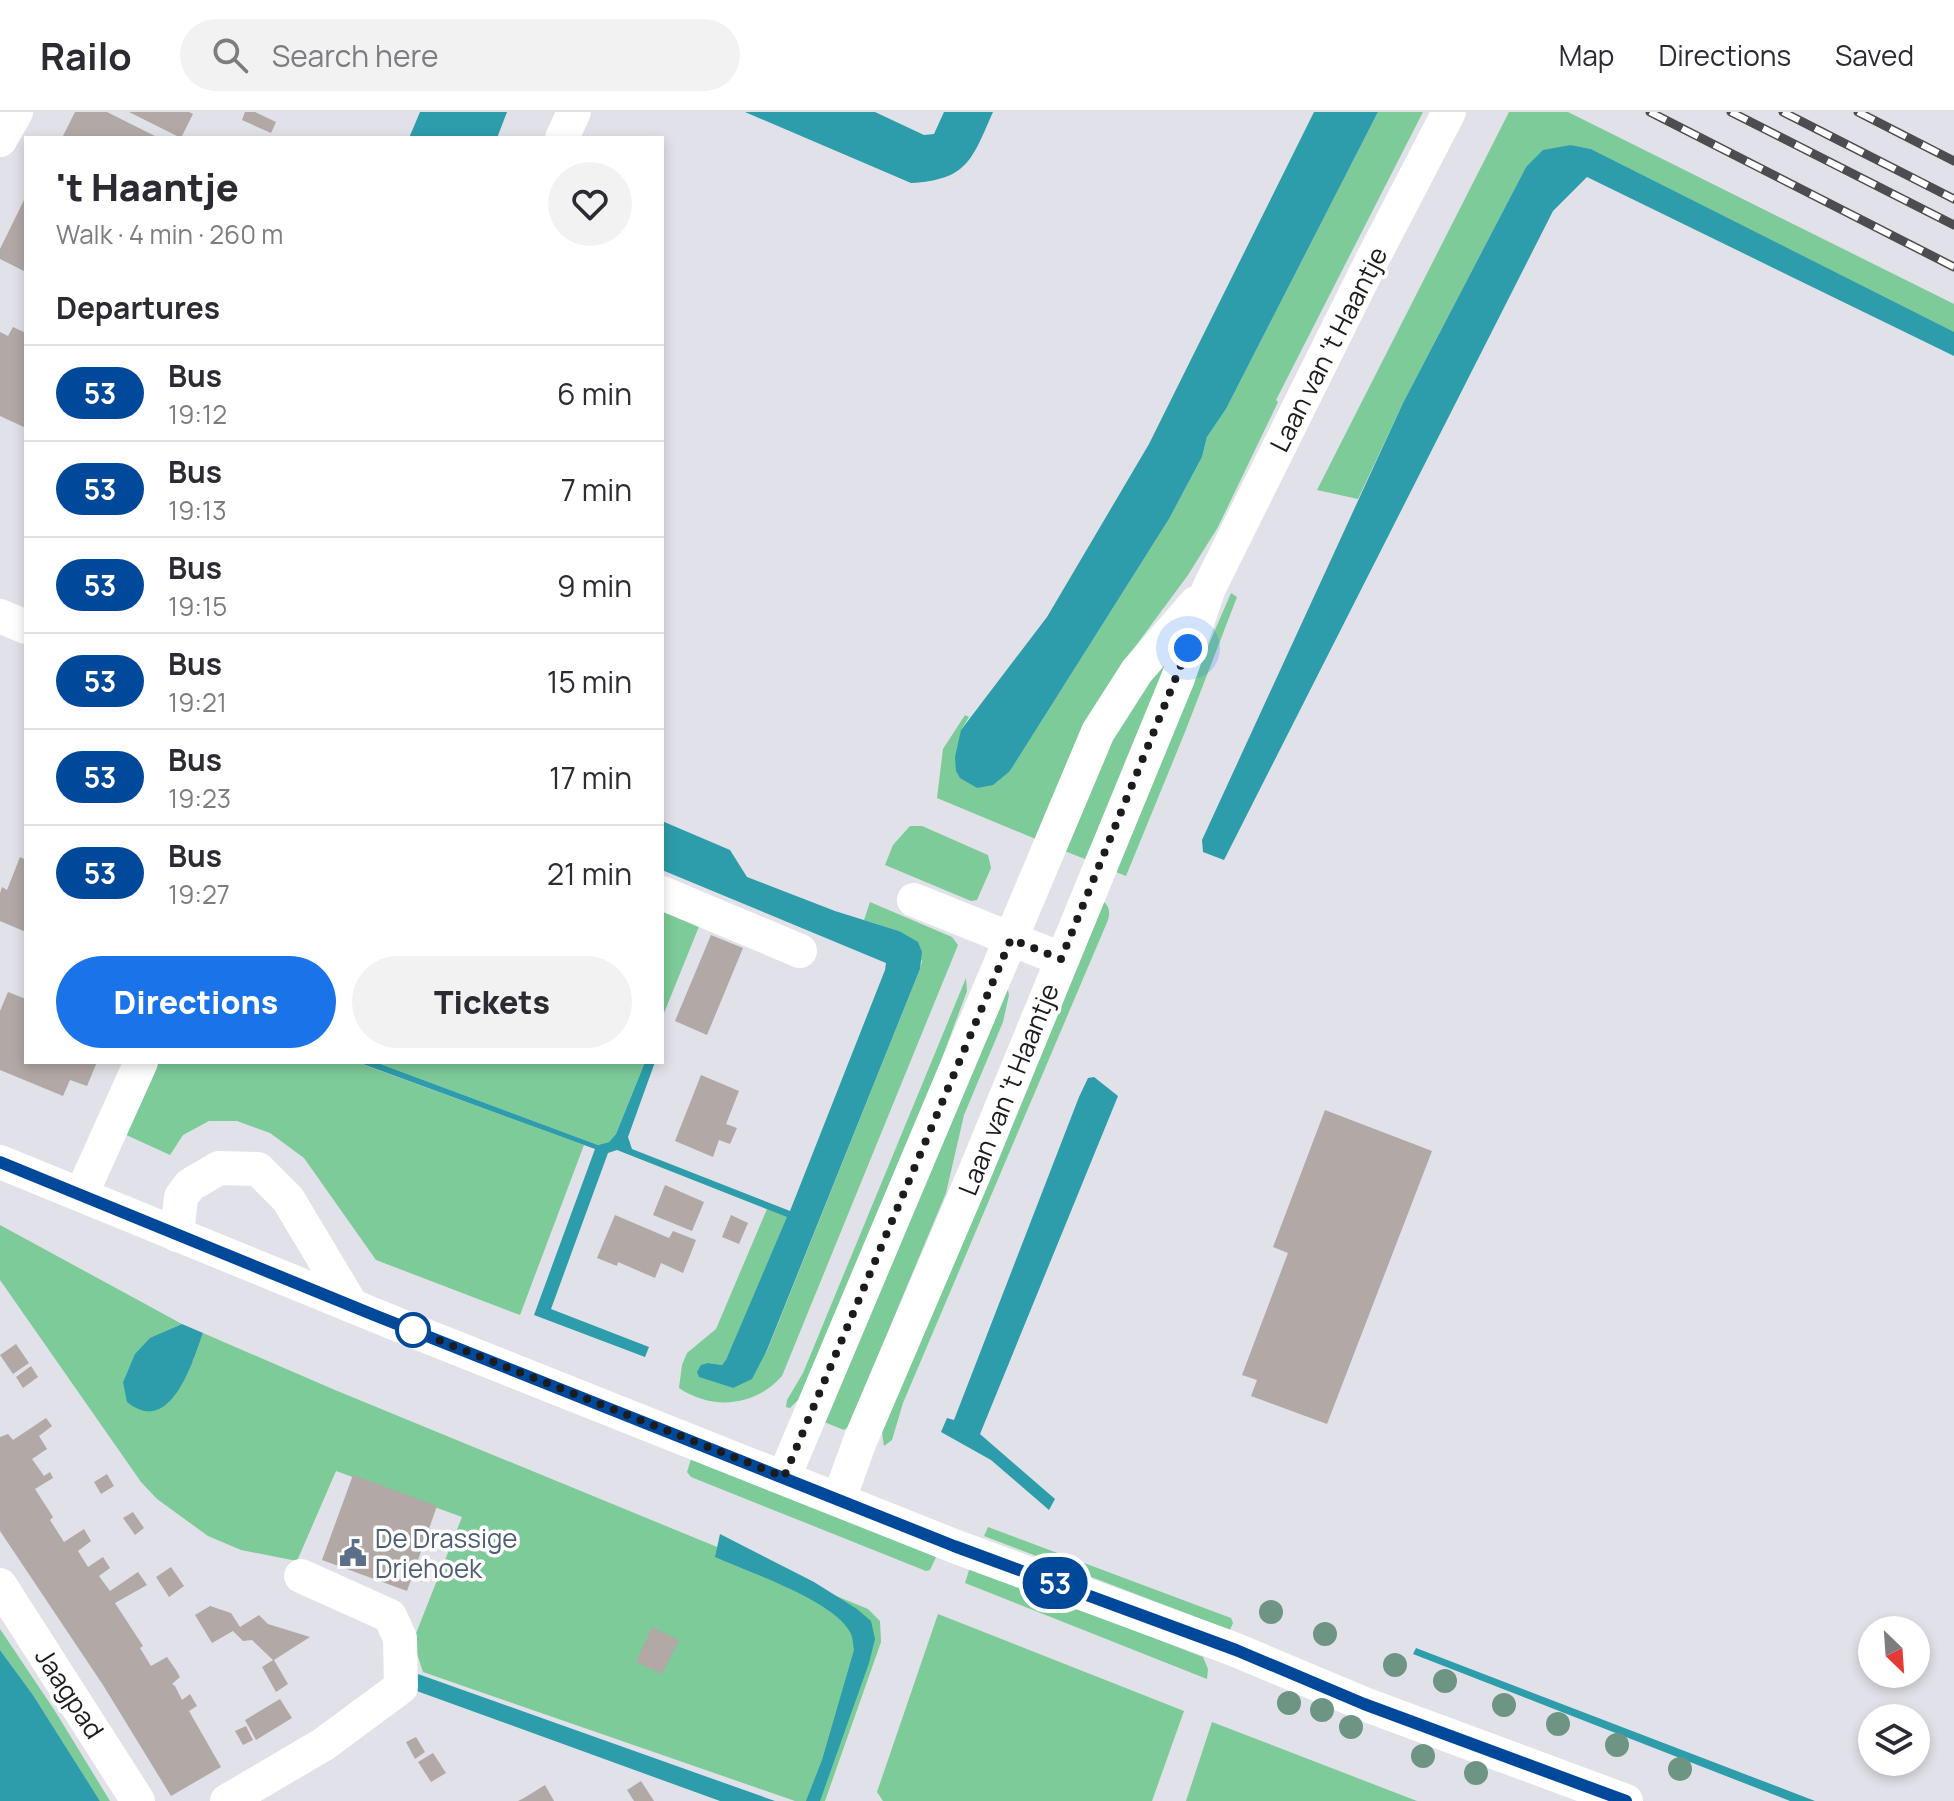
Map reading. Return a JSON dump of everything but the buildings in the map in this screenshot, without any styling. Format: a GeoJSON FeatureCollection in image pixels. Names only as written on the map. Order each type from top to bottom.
{"type":"FeatureCollection","features":[{"type":"Feature","properties":{"kind":"street"},"geometry":{"type":"LineString","coordinates":[[0,140],[16,112]]}},
{"type":"Feature","properties":{"kind":"street"},"geometry":{"type":"LineString","coordinates":[[563,136],[574,112]]}},
{"type":"Feature","properties":{"kind":"street","name":"Laan van 't Haantje"},"geometry":{"type":"LineString","coordinates":[[839,1499],[860,1441],[975,1172],[1178,678],[1209,588],[1364,275],[1449,112]]}},
{"type":"Feature","properties":{"kind":"street","name":"Laan van 't Haantje"},"geometry":{"type":"LineString","coordinates":[[784,1477],[1098,732],[1137,671],[1209,588]]}},
{"type":"Feature","properties":{"kind":"street"},"geometry":{"type":"LineString","coordinates":[[0,616],[24,626]]}},
{"type":"Feature","properties":{"kind":"street"},"geometry":{"type":"LineString","coordinates":[[664,894],[800,951]]}},
{"type":"Feature","properties":{"kind":"street"},"geometry":{"type":"LineString","coordinates":[[914,900],[1061,959]]}},
{"type":"Feature","properties":{"kind":"street"},"geometry":{"type":"LineString","coordinates":[[82,1193],[140,1064]]}},
{"type":"Feature","properties":{"kind":"street"},"geometry":{"type":"LineString","coordinates":[[0,1162],[954,1546],[1236,1650],[1364,1704],[1626,1801]]}},
{"type":"Feature","properties":{"kind":"street"},"geometry":{"type":"LineString","coordinates":[[177,1235],[181,1197],[190,1185],[219,1168],[258,1169],[288,1199],[352,1306]]}},
{"type":"Feature","properties":{"kind":"street"},"geometry":{"type":"LineString","coordinates":[[227,1801],[324,1744],[401,1687],[400,1638],[390,1616],[301,1576]]}},
{"type":"Feature","properties":{"kind":"street","name":"Jaagpad"},"geometry":{"type":"LineString","coordinates":[[0,1585],[138,1801]]}},
{"type":"Feature","properties":{"kind":"green space"},"geometry":{"type":"Polygon","coordinates":[[[1378,112],[1423,112],[1276,400],[1278,402],[1218,527],[1188,575],[1129,655],[1038,840],[937,798],[943,749],[965,715],[969,717],[961,730],[960,777],[977,788],[1010,771],[1169,519],[1202,457],[1207,437],[1226,409],[1378,112]]]}},
{"type":"Feature","properties":{"kind":"green space"},"geometry":{"type":"Polygon","coordinates":[[[1509,112],[1568,112],[1954,304],[1954,333],[1591,149],[1571,145],[1526,167],[1403,403],[1358,499],[1317,490],[1509,112]]]}},
{"type":"Feature","properties":{"kind":"green space"},"geometry":{"type":"Polygon","coordinates":[[[1231,593],[1237,597],[1126,876],[1111,870],[1231,593]]]}},
{"type":"Feature","properties":{"kind":"green space"},"geometry":{"type":"Polygon","coordinates":[[[1175,636],[1139,739],[1085,859],[1062,850],[1105,748],[1175,636]]]}},
{"type":"Feature","properties":{"kind":"green space"},"geometry":{"type":"Polygon","coordinates":[[[910,826],[922,826],[988,855],[991,868],[977,900],[971,901],[885,865],[893,845],[910,826]]]}},
{"type":"Feature","properties":{"kind":"green space"},"geometry":{"type":"Polygon","coordinates":[[[1099,898],[1108,907],[1108,920],[903,1403],[892,1440],[884,1446],[882,1432],[1099,898]]]}},
{"type":"Feature","properties":{"kind":"green space"},"geometry":{"type":"Polygon","coordinates":[[[870,902],[952,937],[958,945],[782,1376],[760,1394],[747,1399],[734,1402],[706,1400],[679,1388],[687,1353],[716,1329],[767,1209],[788,1217],[726,1361],[722,1365],[708,1363],[700,1377],[733,1388],[767,1351],[920,969],[922,961],[899,931],[864,920],[870,902]]]}},
{"type":"Feature","properties":{"kind":"green space"},"geometry":{"type":"Polygon","coordinates":[[[664,908],[700,924],[664,1013],[664,908]]]}},
{"type":"Feature","properties":{"kind":"green space"},"geometry":{"type":"Polygon","coordinates":[[[966,978],[967,991],[941,1061],[799,1399],[790,1408],[786,1407],[803,1373],[966,978]]]}},
{"type":"Feature","properties":{"kind":"green space"},"geometry":{"type":"Polygon","coordinates":[[[1007,985],[1009,995],[1003,1022],[964,1115],[946,1193],[848,1427],[844,1430],[824,1422],[1007,985]]]}},
{"type":"Feature","properties":{"kind":"green space"},"geometry":{"type":"Polygon","coordinates":[[[151,1064],[361,1064],[584,1145],[520,1315],[376,1260],[304,1158],[270,1133],[237,1121],[209,1121],[183,1135],[170,1155],[122,1133],[151,1064]]]}},
{"type":"Feature","properties":{"kind":"green space"},"geometry":{"type":"Polygon","coordinates":[[[380,1064],[644,1064],[616,1134],[609,1142],[598,1145],[380,1064]]]}},
{"type":"Feature","properties":{"kind":"green space"},"geometry":{"type":"Polygon","coordinates":[[[0,1225],[182,1324],[145,1345],[123,1382],[193,1361],[203,1333],[868,1609],[880,1621],[881,1642],[825,1801],[795,1801],[423,1672],[413,1641],[462,1517],[336,1471],[297,1561],[241,1550],[208,1536],[157,1499],[141,1482],[0,1280],[0,1225]]]}},
{"type":"Feature","properties":{"kind":"green space"},"geometry":{"type":"Polygon","coordinates":[[[691,1459],[937,1555],[930,1570],[926,1571],[691,1477],[687,1472],[691,1459]]]}},
{"type":"Feature","properties":{"kind":"green space"},"geometry":{"type":"Polygon","coordinates":[[[988,1527],[1231,1618],[1233,1623],[1230,1630],[984,1536],[988,1527]]]}},
{"type":"Feature","properties":{"kind":"green space"},"geometry":{"type":"Polygon","coordinates":[[[970,1567],[1203,1657],[1208,1669],[1207,1679],[965,1583],[970,1567]]]}},
{"type":"Feature","properties":{"kind":"green space"},"geometry":{"type":"Polygon","coordinates":[[[938,1614],[1184,1711],[1152,1801],[883,1801],[877,1792],[938,1614]]]}},
{"type":"Feature","properties":{"kind":"green space"},"geometry":{"type":"Polygon","coordinates":[[[0,1629],[110,1801],[100,1801],[33,1695],[0,1650],[0,1629]]]}},
{"type":"Feature","properties":{"kind":"green space"},"geometry":{"type":"Polygon","coordinates":[[[1212,1722],[1417,1801],[1186,1801],[1212,1722]]]}},
{"type":"Feature","properties":{"kind":"water"},"geometry":{"type":"Polygon","coordinates":[[[420,112],[507,112],[498,136],[410,136],[420,112]]]}},
{"type":"Feature","properties":{"kind":"water"},"geometry":{"type":"Polygon","coordinates":[[[745,112],[875,112],[924,135],[934,134],[944,112],[993,112],[966,164],[945,177],[911,183],[745,112]]]}},
{"type":"Feature","properties":{"kind":"water"},"geometry":{"type":"Polygon","coordinates":[[[1314,112],[1378,112],[1226,409],[1207,437],[1202,457],[1169,519],[1010,771],[993,785],[977,788],[960,778],[956,771],[955,757],[961,730],[1047,617],[1149,444],[1314,112]]]}},
{"type":"Feature","properties":{"kind":"water"},"geometry":{"type":"Polygon","coordinates":[[[1571,145],[1591,149],[1954,332],[1954,356],[1587,177],[1553,211],[1224,860],[1203,852],[1202,840],[1403,403],[1526,167],[1543,150],[1571,145]]]}},
{"type":"Feature","properties":{"kind":"water"},"geometry":{"type":"Polygon","coordinates":[[[664,822],[730,850],[747,877],[835,911],[899,931],[918,942],[922,952],[920,969],[767,1350],[752,1379],[733,1388],[699,1377],[697,1372],[701,1365],[722,1365],[726,1360],[787,1217],[617,1150],[608,1153],[551,1309],[649,1347],[645,1357],[534,1315],[595,1149],[362,1064],[380,1064],[598,1145],[609,1142],[616,1134],[644,1064],[654,1064],[628,1137],[632,1149],[790,1211],[886,963],[664,871],[664,822]]]}},
{"type":"Feature","properties":{"kind":"water"},"geometry":{"type":"Polygon","coordinates":[[[1094,1077],[1118,1096],[980,1434],[1055,1499],[1049,1510],[991,1460],[941,1432],[947,1418],[954,1420],[1079,1097],[1088,1078],[1094,1077]]]}},
{"type":"Feature","properties":{"kind":"water"},"geometry":{"type":"Polygon","coordinates":[[[182,1324],[203,1333],[193,1362],[177,1392],[167,1404],[155,1410],[142,1410],[127,1402],[123,1382],[135,1354],[150,1338],[182,1324]]]}},
{"type":"Feature","properties":{"kind":"water"},"geometry":{"type":"Polygon","coordinates":[[[720,1534],[814,1582],[871,1621],[875,1639],[869,1663],[820,1801],[806,1801],[822,1760],[854,1650],[851,1634],[841,1620],[809,1598],[715,1557],[720,1534]]]}},
{"type":"Feature","properties":{"kind":"water"},"geometry":{"type":"Polygon","coordinates":[[[1416,1648],[1815,1801],[1790,1801],[1413,1654],[1416,1648]]]}},
{"type":"Feature","properties":{"kind":"water"},"geometry":{"type":"Polygon","coordinates":[[[0,1650],[33,1695],[100,1801],[0,1801],[0,1650]]]}},
{"type":"Feature","properties":{"kind":"water"},"geometry":{"type":"Polygon","coordinates":[[[418,1674],[775,1801],[720,1801],[414,1690],[418,1674]]]}},
{"type":"Feature","properties":{"kind":"railway"},"geometry":{"type":"LineString","coordinates":[[1650,112],[1954,267]]}},
{"type":"Feature","properties":{"kind":"railway"},"geometry":{"type":"LineString","coordinates":[[1731,112],[1954,225]]}},
{"type":"Feature","properties":{"kind":"railway"},"geometry":{"type":"LineString","coordinates":[[1783,112],[1954,199]]}},
{"type":"Feature","properties":{"kind":"railway"},"geometry":{"type":"LineString","coordinates":[[1858,112],[1954,161]]}},
{"type":"Feature","properties":{"kind":"bus line","name":"53"},"geometry":{"type":"LineString","coordinates":[[0,1162],[954,1546],[1236,1650],[1364,1704],[1626,1801]]}},
{"type":"Feature","properties":{"kind":"place","name":"De Drassige Driehoek"},"geometry":{"type":"Point","coordinates":[353,1553]}},
{"type":"Feature","properties":{"kind":"route"},"geometry":{"type":"LineString","coordinates":[[413,1330],[784,1477],[1011,939],[1061,959],[1188,648]]}}]}
